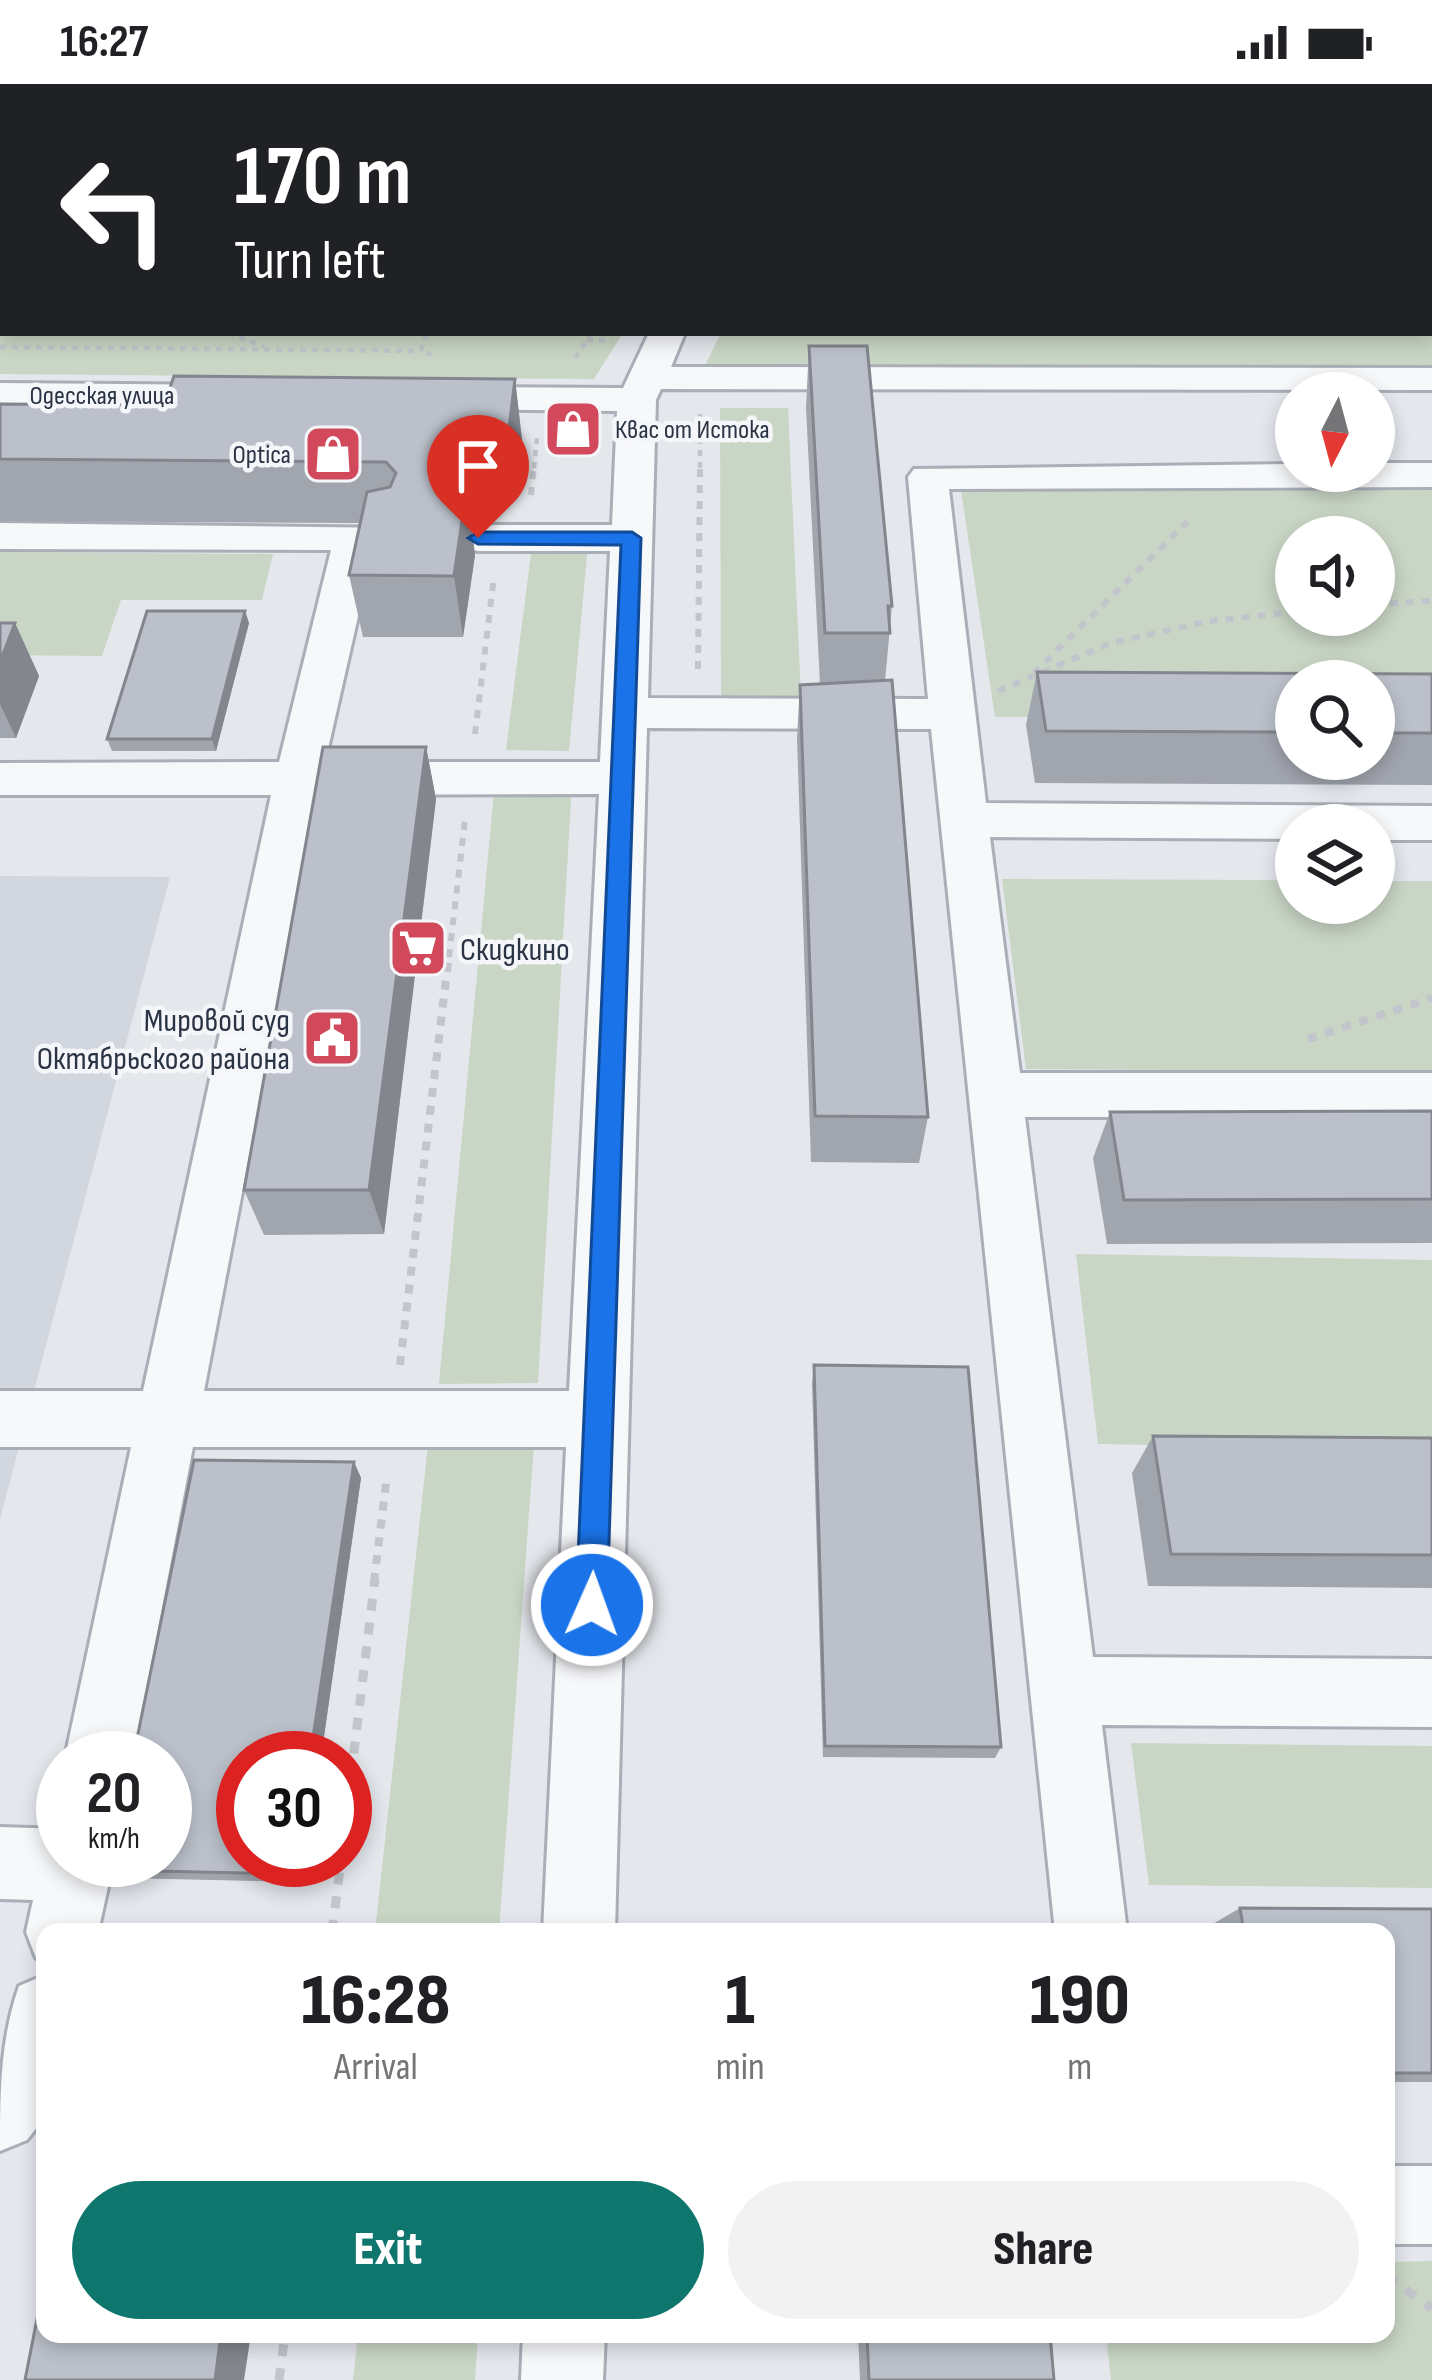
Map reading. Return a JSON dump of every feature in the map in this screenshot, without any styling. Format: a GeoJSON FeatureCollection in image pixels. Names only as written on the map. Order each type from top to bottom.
{"type":"FeatureCollection","features":[{"type":"Feature","properties":{"kind":"street"},"geometry":{"type":"LineString","coordinates":[[579,1923],[632,538],[642,389],[666,336]]}},
{"type":"Feature","properties":{"kind":"street"},"geometry":{"type":"LineString","coordinates":[[405,398],[548,399],[704,378],[1432,379]]}},
{"type":"Feature","properties":{"kind":"street","name":"Одесская улица"},"geometry":{"type":"LineString","coordinates":[[0,394],[286,397]]}},
{"type":"Feature","properties":{"kind":"street"},"geometry":{"type":"LineString","coordinates":[[1090,1923],[928,477],[1432,475]]}},
{"type":"Feature","properties":{"kind":"street"},"geometry":{"type":"LineString","coordinates":[[0,536],[369,537],[298,779],[105,1731]]}},
{"type":"Feature","properties":{"kind":"street"},"geometry":{"type":"LineString","coordinates":[[488,538],[632,538]]}},
{"type":"Feature","properties":{"kind":"street"},"geometry":{"type":"LineString","coordinates":[[624,713],[952,714]]}},
{"type":"Feature","properties":{"kind":"street"},"geometry":{"type":"LineString","coordinates":[[0,779],[623,778]]}},
{"type":"Feature","properties":{"kind":"street"},"geometry":{"type":"LineString","coordinates":[[965,820],[1432,823]]}},
{"type":"Feature","properties":{"kind":"street"},"geometry":{"type":"LineString","coordinates":[[996,1095],[1432,1095]]}},
{"type":"Feature","properties":{"kind":"street"},"geometry":{"type":"LineString","coordinates":[[0,1419],[599,1419]]}},
{"type":"Feature","properties":{"kind":"street"},"geometry":{"type":"LineString","coordinates":[[1064,1691],[1432,1693]]}},
{"type":"Feature","properties":{"kind":"street"},"geometry":{"type":"LineString","coordinates":[[0,1863],[36,1874]]}},
{"type":"Feature","properties":{"kind":"street"},"geometry":{"type":"LineString","coordinates":[[1395,2205],[1432,2205]]}},
{"type":"Feature","properties":{"kind":"street"},"geometry":{"type":"LineString","coordinates":[[562,2380],[564,2343]]}},
{"type":"Feature","properties":{"kind":"path"},"geometry":{"type":"LineString","coordinates":[[236,336],[271,350]]}},
{"type":"Feature","properties":{"kind":"path"},"geometry":{"type":"LineString","coordinates":[[421,351],[425,336]]}},
{"type":"Feature","properties":{"kind":"path"},"geometry":{"type":"LineString","coordinates":[[0,347],[421,351],[442,359]]}},
{"type":"Feature","properties":{"kind":"path"},"geometry":{"type":"LineString","coordinates":[[698,713],[699,426],[704,378]]}},
{"type":"Feature","properties":{"kind":"path"},"geometry":{"type":"LineString","coordinates":[[356,1731],[470,777],[488,538],[531,499],[537,433],[548,399]]}},
{"type":"Feature","properties":{"kind":"path"},"geometry":{"type":"LineString","coordinates":[[1029,678],[1202,507],[1216,476]]}},
{"type":"Feature","properties":{"kind":"path"},"geometry":{"type":"LineString","coordinates":[[1395,603],[1432,601]]}},
{"type":"Feature","properties":{"kind":"path"},"geometry":{"type":"LineString","coordinates":[[952,714],[1111,643],[1209,621],[1275,614]]}},
{"type":"Feature","properties":{"kind":"path"},"geometry":{"type":"LineString","coordinates":[[333,1923],[338,1887]]}},
{"type":"Feature","properties":{"kind":"path"},"geometry":{"type":"LineString","coordinates":[[1395,2282],[1432,2308]]}},
{"type":"Feature","properties":{"kind":"path"},"geometry":{"type":"LineString","coordinates":[[279,2380],[284,2343]]}},
{"type":"Feature","properties":{"kind":"shaded area"},"geometry":{"type":"Polygon","coordinates":[[[0,876],[170,877],[0,1519],[0,876]]]}},
{"type":"Feature","properties":{"kind":"green space"},"geometry":{"type":"Polygon","coordinates":[[[0,336],[621,336],[594,379],[0,374],[0,336]]]}},
{"type":"Feature","properties":{"kind":"green space"},"geometry":{"type":"Polygon","coordinates":[[[720,336],[1432,336],[1432,393],[1395,393],[1395,372],[1275,372],[1275,392],[693,390],[720,336]]]}},
{"type":"Feature","properties":{"kind":"green space"},"geometry":{"type":"Polygon","coordinates":[[[720,408],[788,408],[801,696],[721,696],[720,408]]]}},
{"type":"Feature","properties":{"kind":"green space"},"geometry":{"type":"Polygon","coordinates":[[[1432,489],[1432,716],[1395,694],[1395,660],[1275,660],[1275,716],[995,717],[961,490],[1432,489]]]}},
{"type":"Feature","properties":{"kind":"green space"},"geometry":{"type":"Polygon","coordinates":[[[532,545],[588,545],[569,751],[506,750],[532,545]]]}},
{"type":"Feature","properties":{"kind":"green space"},"geometry":{"type":"Polygon","coordinates":[[[0,552],[273,554],[262,600],[121,600],[102,656],[0,655],[0,552]]]}},
{"type":"Feature","properties":{"kind":"green space"},"geometry":{"type":"Polygon","coordinates":[[[495,781],[572,781],[538,1383],[439,1384],[495,781]]]}},
{"type":"Feature","properties":{"kind":"green space"},"geometry":{"type":"Polygon","coordinates":[[[1002,879],[1275,880],[1275,924],[1395,924],[1395,881],[1432,881],[1432,1072],[1026,1069],[1002,879]]]}},
{"type":"Feature","properties":{"kind":"green space"},"geometry":{"type":"Polygon","coordinates":[[[1076,1254],[1432,1260],[1432,1450],[1098,1444],[1076,1254]]]}},
{"type":"Feature","properties":{"kind":"green space"},"geometry":{"type":"Polygon","coordinates":[[[534,1444],[500,1923],[376,1923],[428,1445],[534,1444]]]}},
{"type":"Feature","properties":{"kind":"green space"},"geometry":{"type":"Polygon","coordinates":[[[1131,1743],[1432,1746],[1432,1888],[1149,1885],[1131,1743]]]}},
{"type":"Feature","properties":{"kind":"green space"},"geometry":{"type":"Polygon","coordinates":[[[1432,2261],[1432,2380],[1111,2380],[1107,2343],[1395,2343],[1395,2262],[1432,2261]]]}},
{"type":"Feature","properties":{"kind":"green space"},"geometry":{"type":"Polygon","coordinates":[[[357,2343],[477,2343],[475,2380],[353,2380],[357,2343]]]}},
{"type":"Feature","properties":{"kind":"building"},"geometry":{"type":"Polygon","coordinates":[[[809,346],[867,346],[892,606],[888,606],[890,633],[825,633],[809,346]]]}},
{"type":"Feature","properties":{"kind":"building"},"geometry":{"type":"Polygon","coordinates":[[[174,376],[515,379],[509,428],[476,428],[472,459],[453,463],[444,474],[450,488],[466,493],[454,576],[349,575],[367,492],[390,487],[396,473],[386,462],[0,459],[0,404],[164,405],[174,376]]]}},
{"type":"Feature","properties":{"kind":"building"},"geometry":{"type":"Polygon","coordinates":[[[147,611],[245,611],[212,739],[107,739],[147,611]]]}},
{"type":"Feature","properties":{"kind":"building"},"geometry":{"type":"Polygon","coordinates":[[[0,623],[15,623],[0,662],[0,623]]]}},
{"type":"Feature","properties":{"kind":"building"},"geometry":{"type":"Polygon","coordinates":[[[1037,672],[1275,673],[1275,732],[1046,731],[1037,672]]]}},
{"type":"Feature","properties":{"kind":"building"},"geometry":{"type":"Polygon","coordinates":[[[1395,674],[1432,674],[1432,733],[1395,733],[1395,674]]]}},
{"type":"Feature","properties":{"kind":"building"},"geometry":{"type":"Polygon","coordinates":[[[892,680],[928,1117],[815,1116],[800,685],[892,680]]]}},
{"type":"Feature","properties":{"kind":"building"},"geometry":{"type":"Polygon","coordinates":[[[323,747],[426,747],[369,1190],[244,1190],[323,747]]]}},
{"type":"Feature","properties":{"kind":"building"},"geometry":{"type":"Polygon","coordinates":[[[1432,1111],[1432,1199],[1124,1200],[1110,1112],[1432,1111]]]}},
{"type":"Feature","properties":{"kind":"building"},"geometry":{"type":"Polygon","coordinates":[[[814,1365],[968,1367],[1001,1747],[825,1746],[814,1365]]]}},
{"type":"Feature","properties":{"kind":"building"},"geometry":{"type":"Polygon","coordinates":[[[1153,1436],[1432,1438],[1432,1555],[1171,1554],[1153,1436]]]}},
{"type":"Feature","properties":{"kind":"building"},"geometry":{"type":"Polygon","coordinates":[[[194,1460],[354,1462],[314,1731],[216,1731],[216,1872],[192,1872],[192,1731],[139,1731],[194,1460]]]}},
{"type":"Feature","properties":{"kind":"building"},"geometry":{"type":"Polygon","coordinates":[[[1240,1908],[1432,1909],[1432,2073],[1395,2073],[1395,1923],[1242,1923],[1240,1908]]]}},
{"type":"Feature","properties":{"kind":"building"},"geometry":{"type":"Polygon","coordinates":[[[36,2324],[36,2343],[220,2343],[215,2380],[25,2380],[36,2324]]]}},
{"type":"Feature","properties":{"kind":"building"},"geometry":{"type":"Polygon","coordinates":[[[867,2343],[1051,2343],[1054,2380],[869,2380],[867,2343]]]}},
{"type":"Feature","properties":{"kind":"place","name":"Квас от Истока"},"geometry":{"type":"Point","coordinates":[573,429]}},
{"type":"Feature","properties":{"kind":"place","name":"Optica"},"geometry":{"type":"Point","coordinates":[333,454]}},
{"type":"Feature","properties":{"kind":"place","name":"Скидкино"},"geometry":{"type":"Point","coordinates":[418,948]}},
{"type":"Feature","properties":{"kind":"place","name":"Мировой суд Октябрьского района"},"geometry":{"type":"Point","coordinates":[332,1038]}},
{"type":"Feature","properties":{"kind":"route"},"geometry":{"type":"LineString","coordinates":[[478,538],[632,538],[592,1605]]}}]}
